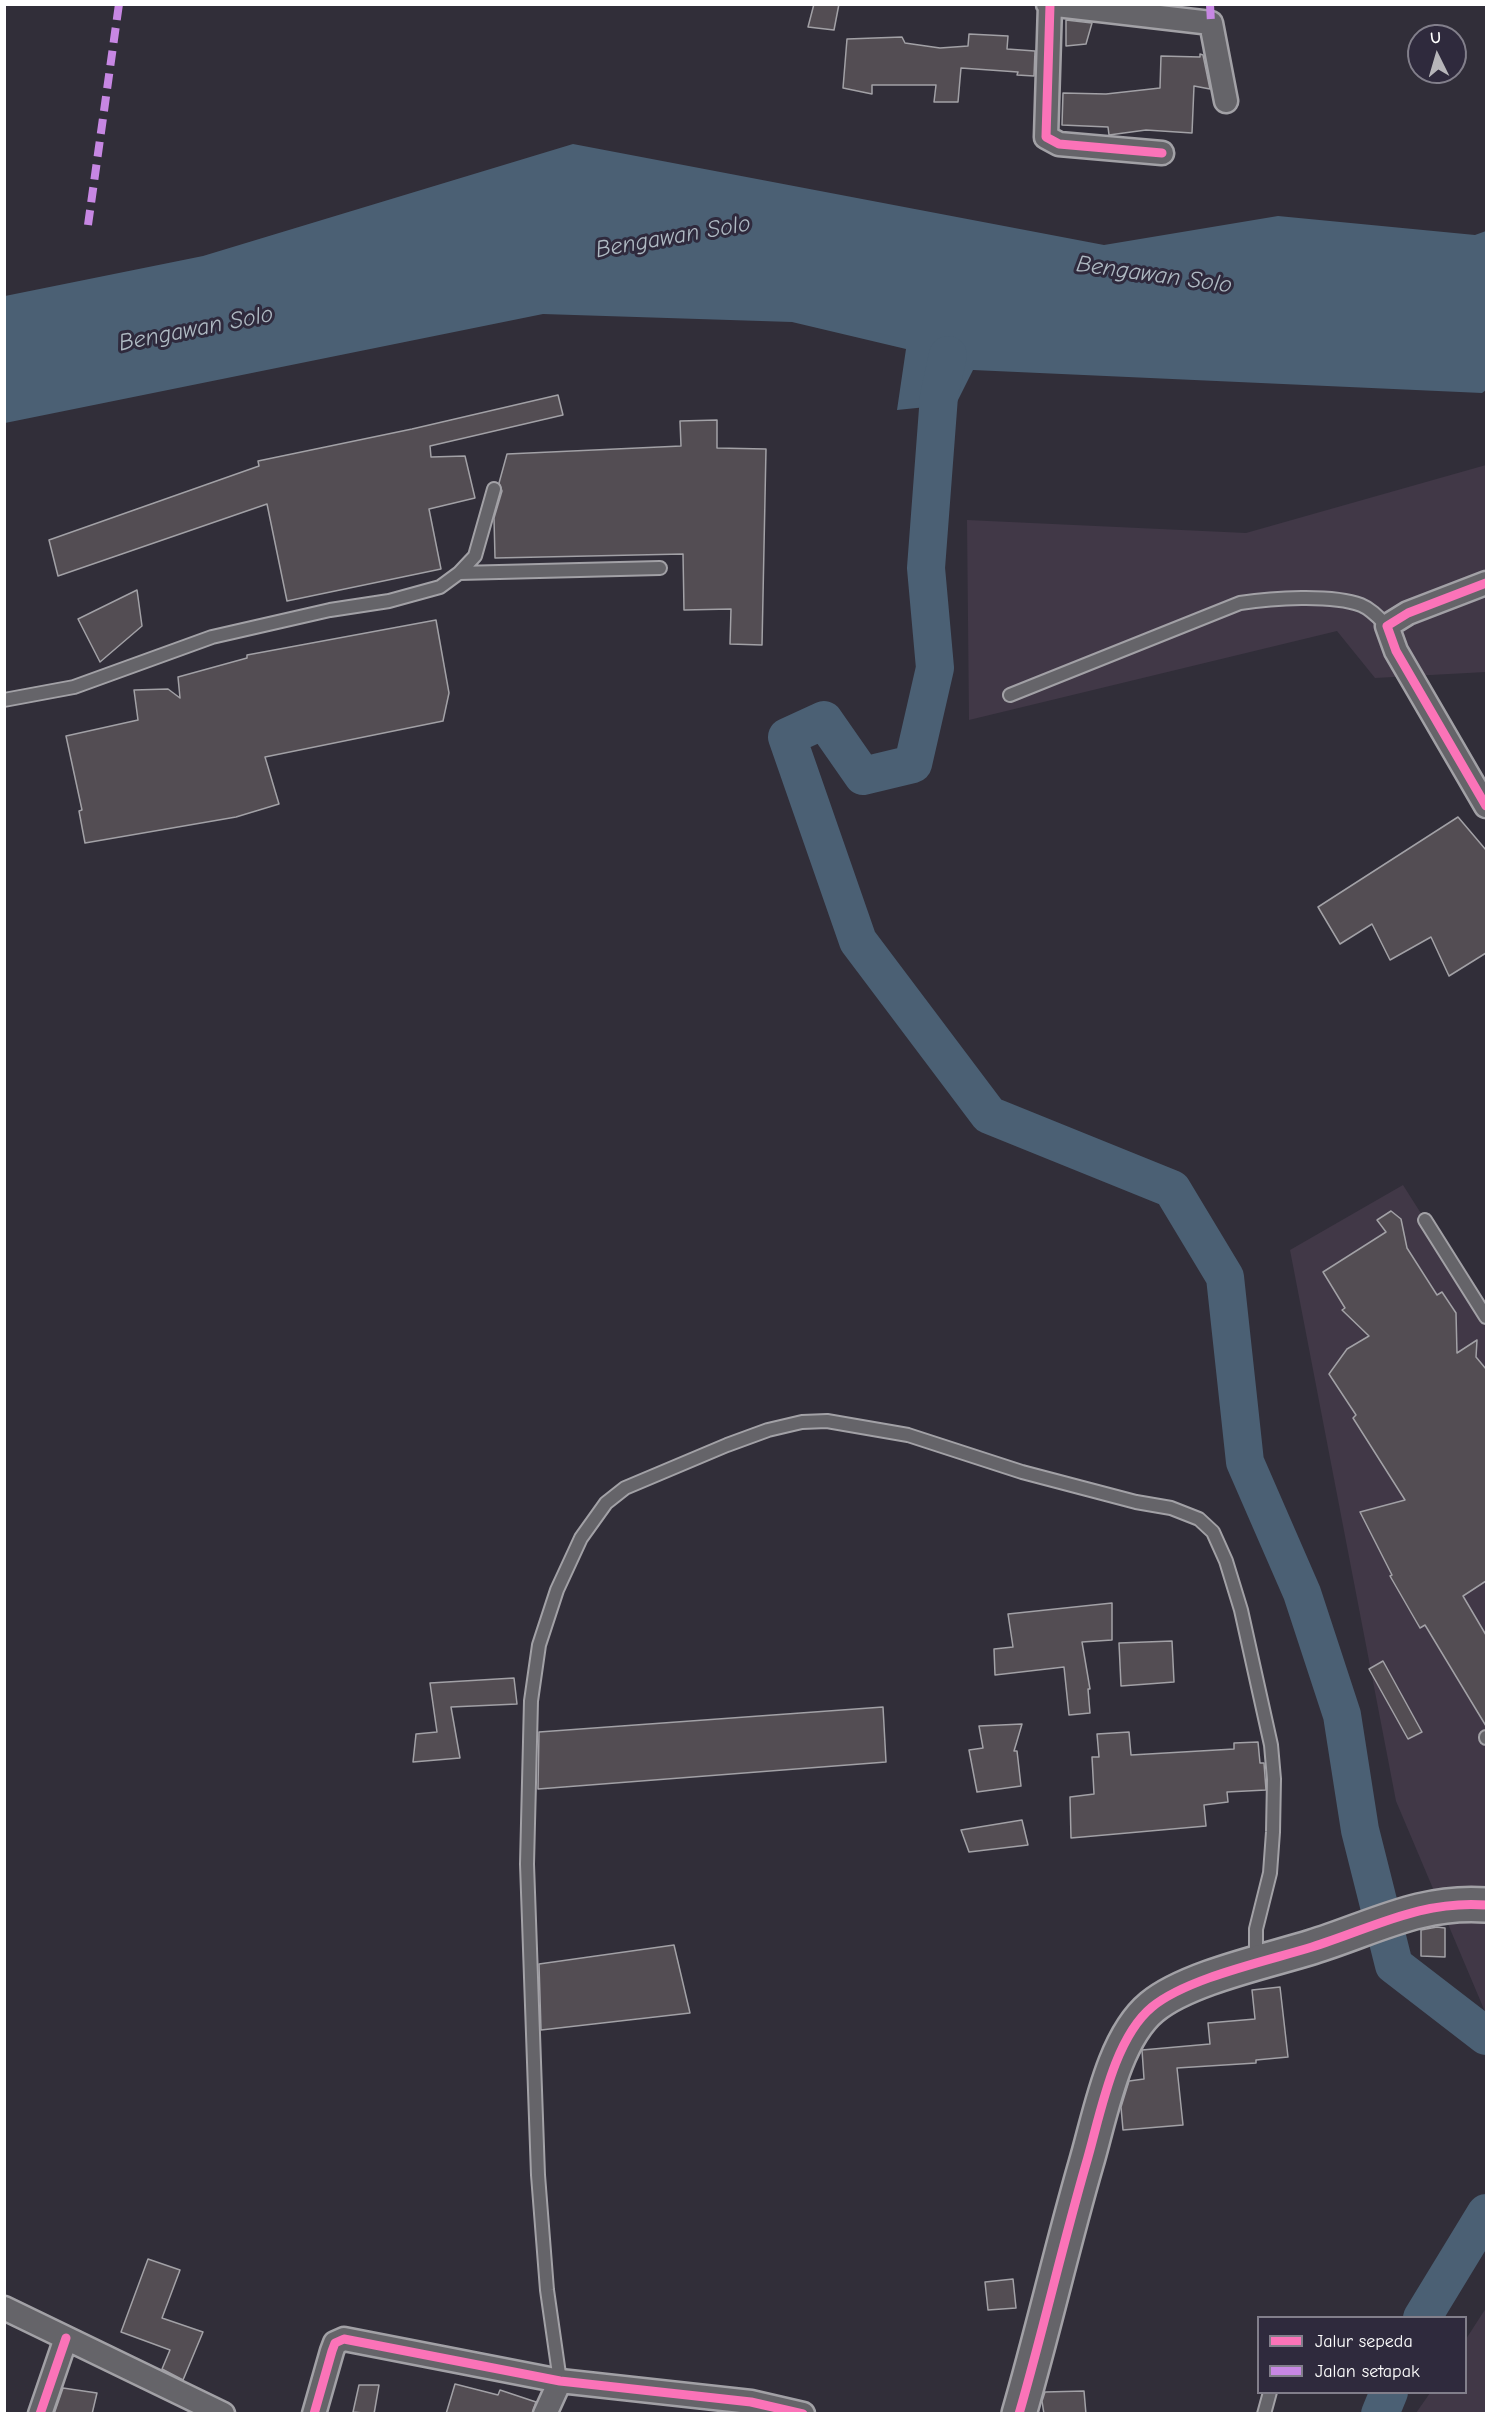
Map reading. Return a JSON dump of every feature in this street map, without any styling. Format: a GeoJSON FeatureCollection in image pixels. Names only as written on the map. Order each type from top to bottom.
{"type":"FeatureCollection","features":[{"type":"Feature","properties":{"kind":"street"},"geometry":{"type":"LineString","coordinates":[[1162,153],[1059,144],[1046,137],[1049,5],[1211,23],[1226,101]]}},
{"type":"Feature","properties":{"kind":"street"},"geometry":{"type":"LineString","coordinates":[[1486,584],[1408,613],[1387,626],[1396,651],[1486,806]]}},
{"type":"Feature","properties":{"kind":"street"},"geometry":{"type":"LineString","coordinates":[[1019,2414],[1095,2132],[1119,2057],[1129,2037],[1150,2008],[1165,1998],[1206,1980],[1358,1932],[1398,1915],[1451,1904],[1486,1905]]}},
{"type":"Feature","properties":{"kind":"street"},"geometry":{"type":"LineString","coordinates":[[4,2308],[66,2338],[196,2408],[223,2414]]}},
{"type":"Feature","properties":{"kind":"street"},"geometry":{"type":"LineString","coordinates":[[40,2414],[66,2338]]}},
{"type":"Feature","properties":{"kind":"street"},"geometry":{"type":"LineString","coordinates":[[314,2414],[335,2343],[344,2339],[560,2380],[751,2402],[803,2414]]}},
{"type":"Feature","properties":{"kind":"street"},"geometry":{"type":"LineString","coordinates":[[544,2414],[560,2380]]}},
{"type":"Feature","properties":{"kind":"lane"},"geometry":{"type":"LineString","coordinates":[[4,700],[74,687],[212,637],[330,610],[389,601],[440,587],[459,573],[474,556],[494,489]]}},
{"type":"Feature","properties":{"kind":"lane"},"geometry":{"type":"LineString","coordinates":[[459,573],[660,568]]}},
{"type":"Feature","properties":{"kind":"lane"},"geometry":{"type":"LineString","coordinates":[[1010,695],[1240,603],[1272,598],[1345,602],[1362,606],[1387,626]]}},
{"type":"Feature","properties":{"kind":"lane"},"geometry":{"type":"LineString","coordinates":[[1425,1220],[1486,1317]]}},
{"type":"Feature","properties":{"kind":"lane"},"geometry":{"type":"LineString","coordinates":[[560,2380],[547,2290],[537,2163],[527,1864],[531,1701],[539,1645],[557,1590],[581,1538],[606,1503],[625,1488],[768,1430],[802,1422],[827,1421],[908,1435],[1022,1473],[1136,1502],[1171,1508],[1199,1519],[1213,1532],[1226,1561],[1241,1610],[1271,1746],[1274,1779],[1273,1832],[1269,1873],[1256,1929],[1256,1964]]}},
{"type":"Feature","properties":{"kind":"lane"},"geometry":{"type":"LineString","coordinates":[[1264,2414],[1269,2394]]}},
{"type":"Feature","properties":{"kind":"shaded area"},"geometry":{"type":"Polygon","coordinates":[[[1486,465],[1486,672],[1375,678],[1337,631],[969,720],[967,520],[1246,533],[1486,465]]]}},
{"type":"Feature","properties":{"kind":"shaded area"},"geometry":{"type":"Polygon","coordinates":[[[1403,1185],[1486,1316],[1486,2014],[1396,1801],[1290,1250],[1403,1185]]]}},
{"type":"Feature","properties":{"kind":"shaded area"},"geometry":{"type":"Polygon","coordinates":[[[1486,2308],[1486,2413],[1416,2413],[1429,2394],[1467,2394],[1467,2337],[1486,2308]]]}},
{"type":"Feature","properties":{"kind":"water","name":"Bengawan Solo"},"geometry":{"type":"Polygon","coordinates":[[[573,144],[1104,245],[1278,216],[1475,235],[1486,231],[1486,390],[1482,393],[973,370],[956,404],[897,410],[906,349],[792,322],[543,314],[5,423],[5,296],[203,256],[573,144]]]}},
{"type":"Feature","properties":{"kind":"building"},"geometry":{"type":"Polygon","coordinates":[[[814,4],[839,4],[834,30],[808,27],[814,4]]]}},
{"type":"Feature","properties":{"kind":"building"},"geometry":{"type":"Polygon","coordinates":[[[1066,20],[1092,23],[1086,44],[1066,46],[1066,20]]]}},
{"type":"Feature","properties":{"kind":"building"},"geometry":{"type":"Polygon","coordinates":[[[969,34],[1008,36],[1007,49],[1035,51],[1034,76],[1017,75],[1018,72],[961,68],[958,102],[934,102],[936,85],[872,85],[872,94],[843,88],[847,39],[902,37],[905,43],[940,48],[968,46],[969,34]]]}},
{"type":"Feature","properties":{"kind":"building"},"geometry":{"type":"Polygon","coordinates":[[[1200,54],[1203,55],[1210,89],[1194,86],[1192,133],[1146,130],[1109,135],[1108,127],[1062,125],[1063,93],[1106,94],[1160,88],[1161,56],[1200,57],[1200,54]]]}},
{"type":"Feature","properties":{"kind":"building"},"geometry":{"type":"Polygon","coordinates":[[[558,395],[563,415],[430,446],[431,457],[465,456],[475,498],[429,509],[441,569],[287,601],[267,504],[58,576],[49,540],[259,466],[258,461],[412,429],[558,395]]]}},
{"type":"Feature","properties":{"kind":"building"},"geometry":{"type":"Polygon","coordinates":[[[717,420],[717,448],[766,449],[762,645],[730,644],[731,609],[684,610],[683,554],[495,558],[494,518],[502,491],[499,483],[507,454],[681,446],[680,421],[717,420]]]}},
{"type":"Feature","properties":{"kind":"building"},"geometry":{"type":"Polygon","coordinates":[[[137,590],[142,626],[100,662],[78,619],[137,590]]]}},
{"type":"Feature","properties":{"kind":"building"},"geometry":{"type":"Polygon","coordinates":[[[436,620],[449,693],[443,721],[265,757],[279,804],[236,817],[85,843],[79,811],[82,810],[66,736],[138,720],[134,690],[168,689],[180,698],[178,677],[247,658],[247,655],[436,620]]]}},
{"type":"Feature","properties":{"kind":"building"},"geometry":{"type":"Polygon","coordinates":[[[1458,817],[1486,850],[1486,953],[1449,976],[1431,937],[1390,960],[1372,924],[1340,944],[1318,907],[1458,817]]]}},
{"type":"Feature","properties":{"kind":"building"},"geometry":{"type":"Polygon","coordinates":[[[1391,1211],[1401,1219],[1407,1248],[1437,1295],[1442,1292],[1456,1313],[1457,1353],[1477,1340],[1476,1357],[1486,1369],[1486,1581],[1463,1596],[1486,1635],[1486,1726],[1425,1625],[1420,1628],[1390,1576],[1392,1575],[1360,1512],[1405,1500],[1353,1418],[1356,1415],[1329,1374],[1347,1349],[1369,1336],[1342,1310],[1345,1308],[1323,1272],[1386,1232],[1377,1220],[1391,1211]]]}},
{"type":"Feature","properties":{"kind":"building"},"geometry":{"type":"Polygon","coordinates":[[[1112,1603],[1112,1640],[1082,1642],[1090,1689],[1088,1689],[1090,1713],[1069,1715],[1064,1667],[995,1675],[994,1649],[1013,1647],[1008,1614],[1112,1603]]]}},
{"type":"Feature","properties":{"kind":"building"},"geometry":{"type":"Polygon","coordinates":[[[1172,1641],[1174,1682],[1121,1686],[1119,1643],[1172,1641]]]}},
{"type":"Feature","properties":{"kind":"building"},"geometry":{"type":"Polygon","coordinates":[[[1383,1661],[1422,1732],[1408,1739],[1369,1669],[1383,1661]]]}},
{"type":"Feature","properties":{"kind":"building"},"geometry":{"type":"Polygon","coordinates":[[[514,1678],[517,1704],[451,1707],[460,1758],[413,1762],[416,1734],[437,1732],[430,1683],[514,1678]]]}},
{"type":"Feature","properties":{"kind":"building"},"geometry":{"type":"Polygon","coordinates":[[[883,1707],[886,1762],[538,1789],[539,1732],[883,1707]]]}},
{"type":"Feature","properties":{"kind":"building"},"geometry":{"type":"Polygon","coordinates":[[[1022,1724],[1014,1751],[1017,1751],[1021,1786],[977,1792],[969,1750],[983,1748],[979,1726],[1022,1724]]]}},
{"type":"Feature","properties":{"kind":"building"},"geometry":{"type":"Polygon","coordinates":[[[1129,1732],[1131,1755],[1234,1749],[1234,1743],[1258,1742],[1260,1763],[1264,1763],[1266,1790],[1227,1792],[1228,1802],[1204,1805],[1206,1826],[1071,1838],[1070,1797],[1094,1794],[1092,1757],[1099,1757],[1097,1734],[1129,1732]]]}},
{"type":"Feature","properties":{"kind":"building"},"geometry":{"type":"Polygon","coordinates":[[[1022,1820],[1028,1845],[969,1852],[961,1830],[1022,1820]]]}},
{"type":"Feature","properties":{"kind":"building"},"geometry":{"type":"Polygon","coordinates":[[[1445,1928],[1445,1957],[1421,1956],[1421,1930],[1445,1928]]]}},
{"type":"Feature","properties":{"kind":"building"},"geometry":{"type":"Polygon","coordinates":[[[674,1945],[690,2013],[541,2030],[539,1964],[674,1945]]]}},
{"type":"Feature","properties":{"kind":"building"},"geometry":{"type":"Polygon","coordinates":[[[1280,1987],[1288,2057],[1256,2060],[1256,2063],[1177,2068],[1183,2125],[1123,2130],[1121,2107],[1129,2081],[1144,2079],[1142,2050],[1210,2044],[1208,2023],[1255,2019],[1252,1990],[1280,1987]]]}},
{"type":"Feature","properties":{"kind":"building"},"geometry":{"type":"Polygon","coordinates":[[[148,2259],[180,2270],[162,2318],[203,2332],[183,2380],[162,2369],[170,2350],[121,2332],[148,2259]]]}},
{"type":"Feature","properties":{"kind":"building"},"geometry":{"type":"Polygon","coordinates":[[[1013,2279],[1016,2308],[988,2310],[985,2282],[1013,2279]]]}},
{"type":"Feature","properties":{"kind":"building"},"geometry":{"type":"Polygon","coordinates":[[[455,2384],[498,2395],[500,2390],[536,2402],[532,2414],[446,2414],[455,2384]]]}},
{"type":"Feature","properties":{"kind":"building"},"geometry":{"type":"Polygon","coordinates":[[[359,2385],[379,2385],[374,2414],[353,2412],[359,2385]]]}},
{"type":"Feature","properties":{"kind":"building"},"geometry":{"type":"Polygon","coordinates":[[[63,2388],[97,2393],[92,2414],[54,2414],[63,2388]]]}},
{"type":"Feature","properties":{"kind":"building"},"geometry":{"type":"Polygon","coordinates":[[[1084,2391],[1086,2414],[1044,2414],[1042,2401],[1045,2392],[1084,2391]]]}},
{"type":"Feature","properties":{"kind":"waterway"},"geometry":{"type":"LineString","coordinates":[[948,355],[939,396],[926,568],[935,668],[913,764],[863,776],[824,720],[787,737],[858,941],[989,1115],[1172,1189],[1225,1277],[1245,1462],[1302,1593],[1342,1715],[1360,1830],[1394,1965],[1486,2036]]}},
{"type":"Feature","properties":{"kind":"waterway"},"geometry":{"type":"LineString","coordinates":[[1423,2316],[1486,2213]]}},
{"type":"Feature","properties":{"kind":"waterway"},"geometry":{"type":"LineString","coordinates":[[1380,2414],[1388,2394]]}},
{"type":"Feature","properties":{"kind":"marked path"},"geometry":{"type":"LineString","coordinates":[[88,225],[119,4]]}},
{"type":"Feature","properties":{"kind":"marked path"},"geometry":{"type":"LineString","coordinates":[[1210,4],[1211,23]]}},
{"type":"Feature","properties":{"kind":"cycle path"},"geometry":{"type":"LineString","coordinates":[[1050,5],[1046,137],[1059,144],[1162,153]]}},
{"type":"Feature","properties":{"kind":"cycle path"},"geometry":{"type":"LineString","coordinates":[[1486,583],[1408,613],[1387,626],[1396,651],[1486,806]]}},
{"type":"Feature","properties":{"kind":"cycle path"},"geometry":{"type":"LineString","coordinates":[[1019,2414],[1103,2102],[1118,2058],[1127,2038],[1139,2021],[1152,2007],[1167,1997],[1185,1987],[1228,1971],[1312,1947],[1418,1911],[1462,1905],[1486,1905]]}},
{"type":"Feature","properties":{"kind":"cycle path"},"geometry":{"type":"LineString","coordinates":[[40,2414],[66,2338]]}},
{"type":"Feature","properties":{"kind":"cycle path"},"geometry":{"type":"LineString","coordinates":[[314,2414],[335,2343],[344,2339],[560,2381],[751,2402],[803,2414]]}}]}
